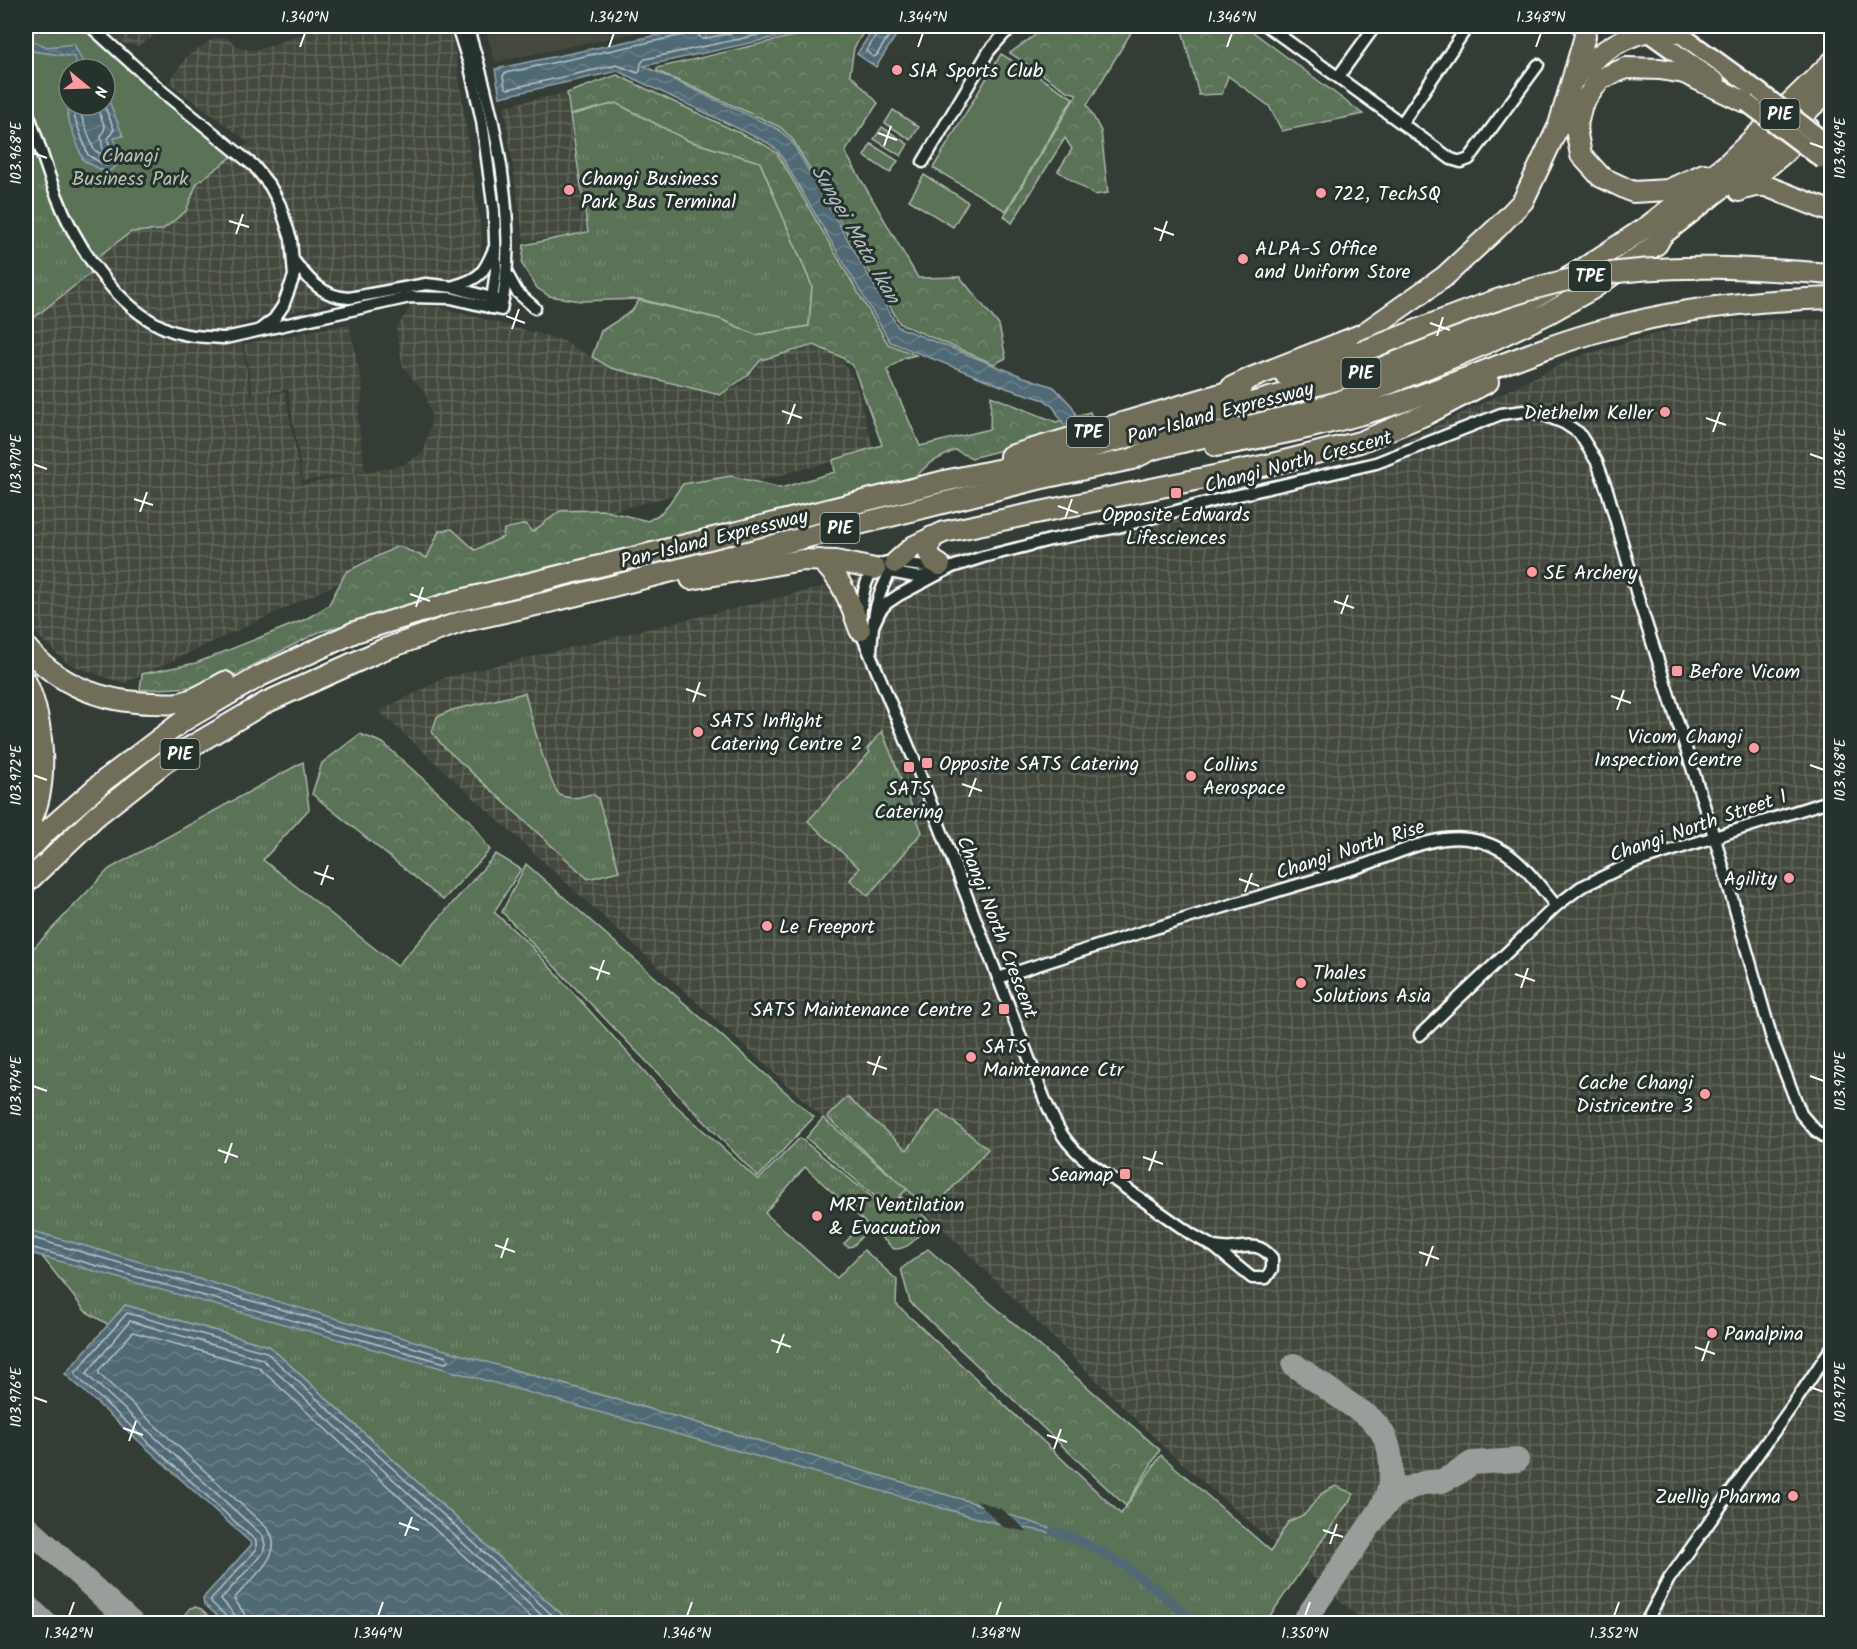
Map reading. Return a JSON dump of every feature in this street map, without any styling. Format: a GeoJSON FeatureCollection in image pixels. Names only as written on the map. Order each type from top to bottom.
{"type":"FeatureCollection","features":[{"type":"Feature","properties":{"kind":"highway"},"geometry":{"type":"LineString","coordinates":[[1230,391],[1233,387],[1251,378],[1363,334],[1444,277],[1523,201],[1559,125],[1585,36],[1584,26]]}},
{"type":"Feature","properties":{"kind":"highway"},"geometry":{"type":"LineString","coordinates":[[1572,83],[1588,62],[1642,29],[1673,29]]}},
{"type":"Feature","properties":{"kind":"highway","name":"Pan-Island Expressway"},"geometry":{"type":"LineString","coordinates":[[26,853],[47,831],[105,780],[183,721],[260,676],[355,632],[457,601],[949,480],[1041,461],[1368,371],[1494,322],[1578,272],[1648,226],[1727,164],[1832,62]]}},
{"type":"Feature","properties":{"kind":"highway"},"geometry":{"type":"LineString","coordinates":[[1727,164],[1668,189],[1633,192],[1601,177],[1581,155],[1576,129],[1582,104],[1600,79],[1626,68],[1660,69],[1684,73],[1754,98]]}},
{"type":"Feature","properties":{"kind":"highway","name":"Pan-Island Expressway"},"geometry":{"type":"LineString","coordinates":[[28,881],[96,816],[165,762],[265,703],[348,664],[422,635],[464,621],[549,602],[1038,478],[1132,459],[1153,449],[1303,413],[1384,386],[1480,346],[1547,314],[1592,289],[1657,244],[1662,235],[1732,180],[1832,88]]}},
{"type":"Feature","properties":{"kind":"highway"},"geometry":{"type":"LineString","coordinates":[[1657,244],[1666,243],[1739,190],[1785,152],[1832,105]]}},
{"type":"Feature","properties":{"kind":"highway"},"geometry":{"type":"LineString","coordinates":[[1739,190],[1766,186],[1832,212]]}},
{"type":"Feature","properties":{"kind":"highway","name":"TPE"},"geometry":{"type":"LineString","coordinates":[[949,480],[977,466],[1310,369],[1531,290],[1594,275],[1656,269],[1714,267],[1832,274]]}},
{"type":"Feature","properties":{"kind":"highway","name":"TPE"},"geometry":{"type":"LineString","coordinates":[[1132,459],[1196,450],[1328,424],[1408,400],[1560,342],[1609,328],[1696,309],[1773,299],[1832,298]]}},
{"type":"Feature","properties":{"kind":"highway"},"geometry":{"type":"LineString","coordinates":[[549,602],[643,588],[773,564],[820,560],[886,568],[914,546],[932,537],[961,528],[1300,458],[1360,442],[1427,414],[1486,383],[1513,361]]}},
{"type":"Feature","properties":{"kind":"highway"},"geometry":{"type":"LineString","coordinates":[[932,537],[928,551],[930,557],[945,569]]}},
{"type":"Feature","properties":{"kind":"highway"},"geometry":{"type":"LineString","coordinates":[[820,560],[831,568],[866,628]]}},
{"type":"Feature","properties":{"kind":"highway"},"geometry":{"type":"LineString","coordinates":[[26,647],[61,678],[96,695],[134,702],[182,703],[322,635],[334,631],[355,632]]}},
{"type":"Feature","properties":{"kind":"highway"},"geometry":{"type":"LineString","coordinates":[[26,682],[33,696],[42,733],[39,788],[31,821],[26,828]]}},
{"type":"Feature","properties":{"kind":"main road"},"geometry":{"type":"LineString","coordinates":[[1642,29],[1754,98]]}},
{"type":"Feature","properties":{"kind":"main road"},"geometry":{"type":"LineString","coordinates":[[1673,29],[1829,160]]}},
{"type":"Feature","properties":{"kind":"street"},"geometry":{"type":"LineString","coordinates":[[90,26],[164,93],[254,166],[270,186],[280,205],[291,239],[294,276],[284,306],[274,319],[259,330]]}},
{"type":"Feature","properties":{"kind":"street"},"geometry":{"type":"LineString","coordinates":[[457,26],[470,67],[482,121],[497,243],[497,304]]}},
{"type":"Feature","properties":{"kind":"street"},"geometry":{"type":"LineString","coordinates":[[467,26],[481,71],[498,149],[506,211],[507,273],[497,304]]}},
{"type":"Feature","properties":{"kind":"street"},"geometry":{"type":"LineString","coordinates":[[923,162],[989,51],[1005,33],[1018,26]]}},
{"type":"Feature","properties":{"kind":"street"},"geometry":{"type":"LineString","coordinates":[[1338,77],[1375,26]]}},
{"type":"Feature","properties":{"kind":"street"},"geometry":{"type":"LineString","coordinates":[[1402,123],[1468,26]]}},
{"type":"Feature","properties":{"kind":"street"},"geometry":{"type":"LineString","coordinates":[[1275,28],[1451,159],[1461,162],[1469,159],[1538,65]]}},
{"type":"Feature","properties":{"kind":"street"},"geometry":{"type":"LineString","coordinates":[[26,108],[56,194],[76,236],[109,283],[131,306],[152,322],[178,333],[225,339],[410,297],[451,298],[497,304]]}},
{"type":"Feature","properties":{"kind":"street"},"geometry":{"type":"LineString","coordinates":[[453,287],[471,282],[479,276],[486,268],[497,243]]}},
{"type":"Feature","properties":{"kind":"street"},"geometry":{"type":"LineString","coordinates":[[294,261],[308,278],[328,294],[337,298],[369,295],[426,284],[453,287],[497,304]]}},
{"type":"Feature","properties":{"kind":"street"},"geometry":{"type":"LineString","coordinates":[[507,273],[517,292],[535,308]]}},
{"type":"Feature","properties":{"kind":"street","name":"Changi North Crescent"},"geometry":{"type":"LineString","coordinates":[[866,628],[887,603],[945,569],[1050,540],[1118,527],[1217,500],[1376,463],[1501,414],[1524,411],[1541,414],[1564,423],[1579,433],[1596,462],[1608,493],[1638,598],[1714,838],[1772,1039],[1801,1114],[1815,1130],[1832,1142]]}},
{"type":"Feature","properties":{"kind":"street","name":"Changi North Crescent"},"geometry":{"type":"LineString","coordinates":[[945,569],[886,568],[863,593],[860,609],[871,656],[915,762],[998,978],[1060,1134],[1072,1149],[1174,1222],[1214,1247],[1254,1279],[1266,1278],[1272,1269],[1272,1258],[1263,1250],[1249,1245],[1233,1249],[1214,1247]]}},
{"type":"Feature","properties":{"kind":"street","name":"Changi North Street 1"},"geometry":{"type":"LineString","coordinates":[[1419,1035],[1556,906],[1581,887],[1632,863],[1815,804],[1832,801]]}},
{"type":"Feature","properties":{"kind":"street","name":"Changi North Rise"},"geometry":{"type":"LineString","coordinates":[[998,978],[1371,863],[1439,839],[1468,839],[1487,843],[1512,855],[1556,906]]}},
{"type":"Feature","properties":{"kind":"street"},"geometry":{"type":"LineString","coordinates":[[1646,1623],[1669,1579],[1832,1347]]}},
{"type":"Feature","properties":{"kind":"shaded area"},"geometry":{"type":"Polygon","coordinates":[[[103,26],[169,26],[138,46],[125,44],[103,26]]]}},
{"type":"Feature","properties":{"kind":"shaded area","name":"Changi Business Park"},"geometry":{"type":"Polygon","coordinates":[[[314,26],[447,26],[455,50],[482,238],[479,269],[455,283],[428,281],[239,324],[251,397],[253,396],[244,344],[349,324],[363,388],[358,418],[365,473],[403,465],[424,452],[432,418],[425,392],[403,367],[396,329],[411,306],[438,307],[562,340],[611,369],[720,395],[743,383],[763,360],[814,346],[840,358],[855,381],[874,451],[745,484],[720,483],[341,582],[124,683],[66,662],[36,634],[26,620],[26,324],[92,261],[131,232],[162,230],[186,211],[197,183],[250,143],[169,83],[186,57],[214,38],[227,38],[241,49],[257,50],[304,34],[314,26]],[[288,389],[262,395],[285,392],[302,485],[361,473],[303,481],[288,389]]]}},
{"type":"Feature","properties":{"kind":"shaded area"},"geometry":{"type":"Polygon","coordinates":[[[485,26],[668,26],[495,62],[485,26]]]}},
{"type":"Feature","properties":{"kind":"shaded area","name":"Changi Business Park Bus Terminal"},"geometry":{"type":"Polygon","coordinates":[[[565,93],[587,232],[524,242],[504,106],[565,93]]]}},
{"type":"Feature","properties":{"kind":"shaded area"},"geometry":{"type":"Polygon","coordinates":[[[1831,319],[1831,1623],[1366,1623],[1167,1450],[932,1218],[379,711],[447,677],[1379,454],[1576,357],[1704,320],[1831,319]]]}},
{"type":"Feature","properties":{"kind":"shaded area"},"geometry":{"type":"Polygon","coordinates":[[[26,709],[33,758],[26,780],[26,709]]]}},
{"type":"Feature","properties":{"kind":"green space","name":"Changi Business Park"},"geometry":{"type":"Polygon","coordinates":[[[26,26],[89,26],[237,153],[197,183],[186,211],[162,230],[131,232],[92,261],[76,236],[26,107],[26,26]]]}},
{"type":"Feature","properties":{"kind":"green space"},"geometry":{"type":"Polygon","coordinates":[[[836,26],[867,26],[854,48],[850,74],[878,103],[845,152],[918,278],[960,277],[999,325],[1006,358],[994,364],[900,324],[793,140],[780,127],[657,71],[657,68],[836,26]]]}},
{"type":"Feature","properties":{"kind":"green space"},"geometry":{"type":"Polygon","coordinates":[[[1048,26],[1071,28],[1135,26],[1087,105],[1101,131],[1108,193],[1094,195],[1058,171],[1072,149],[1065,138],[1012,223],[1004,216],[1077,94],[1067,91],[1010,53],[1048,26]]]}},
{"type":"Feature","properties":{"kind":"green space"},"geometry":{"type":"Polygon","coordinates":[[[1181,26],[1245,26],[1363,114],[1282,131],[1269,106],[1228,76],[1222,94],[1199,95],[1181,26]]]}},
{"type":"Feature","properties":{"kind":"green space"},"geometry":{"type":"Polygon","coordinates":[[[1001,54],[1073,98],[1006,211],[933,168],[1001,54]]]}},
{"type":"Feature","properties":{"kind":"green space"},"geometry":{"type":"Polygon","coordinates":[[[617,75],[765,145],[777,153],[888,344],[916,355],[904,358],[887,370],[920,446],[990,429],[991,396],[1056,422],[1090,412],[1095,425],[972,458],[955,450],[930,463],[915,477],[319,632],[212,686],[140,690],[142,674],[196,663],[306,619],[328,606],[346,572],[398,546],[427,558],[439,531],[452,529],[475,550],[503,537],[504,529],[526,524],[532,532],[560,511],[602,510],[648,521],[663,512],[683,484],[731,476],[781,488],[835,472],[833,460],[882,445],[853,366],[841,357],[814,345],[761,360],[748,375],[720,395],[611,368],[592,357],[601,331],[632,311],[639,300],[720,319],[756,335],[809,326],[812,286],[760,162],[689,141],[616,103],[570,115],[567,93],[617,75]]]}},
{"type":"Feature","properties":{"kind":"green space"},"geometry":{"type":"Polygon","coordinates":[[[616,103],[689,141],[760,162],[812,286],[809,326],[756,335],[720,319],[639,299],[581,301],[549,296],[537,288],[522,264],[524,245],[588,232],[570,115],[616,103]]]}},
{"type":"Feature","properties":{"kind":"green space"},"geometry":{"type":"Polygon","coordinates":[[[893,110],[919,127],[911,140],[885,123],[893,110]]]}},
{"type":"Feature","properties":{"kind":"green space"},"geometry":{"type":"Polygon","coordinates":[[[33,126],[97,268],[26,324],[26,133],[33,126]]]}},
{"type":"Feature","properties":{"kind":"green space"},"geometry":{"type":"Polygon","coordinates":[[[882,127],[908,144],[901,156],[874,139],[882,127]]]}},
{"type":"Feature","properties":{"kind":"green space"},"geometry":{"type":"Polygon","coordinates":[[[871,144],[898,161],[890,173],[864,156],[871,144]]]}},
{"type":"Feature","properties":{"kind":"green space"},"geometry":{"type":"Polygon","coordinates":[[[924,175],[968,202],[953,227],[909,200],[924,175]]]}},
{"type":"Feature","properties":{"kind":"green space"},"geometry":{"type":"Polygon","coordinates":[[[525,693],[550,778],[560,795],[576,798],[592,794],[598,798],[619,871],[588,879],[443,746],[432,732],[437,717],[452,710],[525,693]]]}},
{"type":"Feature","properties":{"kind":"green space"},"geometry":{"type":"Polygon","coordinates":[[[882,731],[922,832],[868,896],[850,880],[859,868],[808,821],[870,752],[867,749],[882,731]]]}},
{"type":"Feature","properties":{"kind":"green space"},"geometry":{"type":"Polygon","coordinates":[[[360,734],[383,743],[472,823],[490,850],[443,900],[312,794],[322,763],[360,734]]]}},
{"type":"Feature","properties":{"kind":"green space"},"geometry":{"type":"Polygon","coordinates":[[[303,762],[309,809],[263,860],[397,966],[496,854],[521,869],[494,912],[531,946],[673,1103],[758,1180],[800,1138],[883,1206],[901,1197],[930,1221],[910,1244],[894,1249],[805,1167],[765,1213],[837,1278],[864,1250],[897,1280],[896,1304],[1121,1514],[1161,1455],[1271,1551],[1288,1522],[1305,1514],[1322,1493],[1336,1486],[1354,1494],[1265,1623],[571,1623],[269,1346],[125,1305],[109,1325],[85,1311],[26,1236],[26,956],[109,869],[303,762]]]}},
{"type":"Feature","properties":{"kind":"green space"},"geometry":{"type":"Polygon","coordinates":[[[526,864],[814,1117],[758,1177],[502,912],[526,864]]]}},
{"type":"Feature","properties":{"kind":"green space"},"geometry":{"type":"Polygon","coordinates":[[[847,1097],[907,1150],[938,1110],[988,1149],[931,1211],[827,1117],[847,1097]]]}},
{"type":"Feature","properties":{"kind":"green space"},"geometry":{"type":"Polygon","coordinates":[[[823,1118],[907,1189],[894,1202],[876,1197],[806,1138],[823,1118]]]}},
{"type":"Feature","properties":{"kind":"green space"},"geometry":{"type":"Polygon","coordinates":[[[859,1227],[863,1235],[853,1246],[848,1247],[844,1244],[859,1227]]]}},
{"type":"Feature","properties":{"kind":"green space"},"geometry":{"type":"Polygon","coordinates":[[[928,1249],[1160,1450],[1126,1506],[910,1302],[901,1269],[928,1249]]]}},
{"type":"Feature","properties":{"kind":"green space"},"geometry":{"type":"Polygon","coordinates":[[[190,1608],[201,1609],[217,1623],[180,1623],[190,1608]]]}},
{"type":"Feature","properties":{"kind":"water"},"geometry":{"type":"Polygon","coordinates":[[[26,26],[33,26],[33,41],[47,47],[74,44],[80,57],[32,51],[26,44],[26,26]]]}},
{"type":"Feature","properties":{"kind":"water"},"geometry":{"type":"Polygon","coordinates":[[[701,26],[829,26],[644,66],[778,129],[792,142],[898,327],[1054,387],[1072,406],[1078,419],[1064,425],[1054,408],[1045,400],[1009,389],[890,342],[778,151],[768,143],[618,71],[500,97],[495,69],[701,26]]]}},
{"type":"Feature","properties":{"kind":"water"},"geometry":{"type":"Polygon","coordinates":[[[875,26],[902,26],[876,67],[857,54],[875,26]]]}},
{"type":"Feature","properties":{"kind":"water"},"geometry":{"type":"Polygon","coordinates":[[[67,117],[115,117],[123,136],[114,138],[121,162],[107,173],[83,160],[67,117]]]}},
{"type":"Feature","properties":{"kind":"water"},"geometry":{"type":"Polygon","coordinates":[[[26,1229],[968,1501],[1064,1533],[1063,1535],[992,1522],[26,1252],[26,1229]]]}},
{"type":"Feature","properties":{"kind":"water"},"geometry":{"type":"Polygon","coordinates":[[[125,1305],[269,1346],[571,1623],[226,1623],[204,1604],[203,1598],[252,1544],[65,1374],[125,1305]]]}},
{"type":"Feature","properties":{"kind":"pier"},"geometry":{"type":"Polygon","coordinates":[[[976,1500],[1003,1510],[1028,1532],[1003,1527],[976,1500]]]}},
{"type":"Feature","properties":{"kind":"waterway"},"geometry":{"type":"LineString","coordinates":[[1053,1531],[1093,1547],[1129,1569],[1196,1624]]}},
{"type":"Feature","properties":{"kind":"taxiway"},"geometry":{"type":"LineString","coordinates":[[1294,1365],[1366,1415],[1381,1431],[1390,1452],[1391,1464],[1389,1488],[1381,1509]]}},
{"type":"Feature","properties":{"kind":"taxiway"},"geometry":{"type":"LineString","coordinates":[[1302,1624],[1381,1509],[1395,1496],[1423,1483],[1442,1481],[1472,1463],[1517,1460]]}},
{"type":"Feature","properties":{"kind":"taxiway"},"geometry":{"type":"LineString","coordinates":[[26,1526],[133,1624]]}},
{"type":"Feature","properties":{"kind":"taxiway"},"geometry":{"type":"LineString","coordinates":[[26,1605],[46,1624]]}},
{"type":"Feature","properties":{"kind":"place","name":"SIA Sports Club"},"geometry":{"type":"Point","coordinates":[897,70]}},
{"type":"Feature","properties":{"kind":"place","name":"Changi Business Park Bus Terminal"},"geometry":{"type":"Point","coordinates":[569,190]}},
{"type":"Feature","properties":{"kind":"place","name":"722, TechSQ"},"geometry":{"type":"Point","coordinates":[1321,193]}},
{"type":"Feature","properties":{"kind":"place","name":"ALPA-S Office and Uniform Store"},"geometry":{"type":"Point","coordinates":[1243,259]}},
{"type":"Feature","properties":{"kind":"place","name":"Diethelm Keller"},"geometry":{"type":"Point","coordinates":[1665,412]}},
{"type":"Feature","properties":{"kind":"place","name":"Opposite Edwards Lifesciences"},"geometry":{"type":"Point","coordinates":[1176,493]}},
{"type":"Feature","properties":{"kind":"place","name":"SE Archery"},"geometry":{"type":"Point","coordinates":[1532,572]}},
{"type":"Feature","properties":{"kind":"place","name":"Before Vicom"},"geometry":{"type":"Point","coordinates":[1677,671]}},
{"type":"Feature","properties":{"kind":"place","name":"SATS Inflight Catering Centre 2"},"geometry":{"type":"Point","coordinates":[698,732]}},
{"type":"Feature","properties":{"kind":"place","name":"Vicom Changi Inspection Centre"},"geometry":{"type":"Point","coordinates":[1754,748]}},
{"type":"Feature","properties":{"kind":"place","name":"Opposite SATS Catering"},"geometry":{"type":"Point","coordinates":[927,763]}},
{"type":"Feature","properties":{"kind":"place","name":"SATS Catering"},"geometry":{"type":"Point","coordinates":[909,767]}},
{"type":"Feature","properties":{"kind":"place","name":"Collins Aerospace"},"geometry":{"type":"Point","coordinates":[1191,776]}},
{"type":"Feature","properties":{"kind":"place","name":"Agility"},"geometry":{"type":"Point","coordinates":[1789,878]}},
{"type":"Feature","properties":{"kind":"place","name":"Le Freeport"},"geometry":{"type":"Point","coordinates":[767,926]}},
{"type":"Feature","properties":{"kind":"place","name":"Thales Solutions Asia"},"geometry":{"type":"Point","coordinates":[1301,983]}},
{"type":"Feature","properties":{"kind":"place","name":"SATS Maintenance Centre 2"},"geometry":{"type":"Point","coordinates":[1004,1009]}},
{"type":"Feature","properties":{"kind":"place","name":"SATS Maintenance Ctr"},"geometry":{"type":"Point","coordinates":[971,1057]}},
{"type":"Feature","properties":{"kind":"place","name":"Cache Changi Districentre 3"},"geometry":{"type":"Point","coordinates":[1705,1094]}},
{"type":"Feature","properties":{"kind":"place","name":"Seamap"},"geometry":{"type":"Point","coordinates":[1125,1174]}},
{"type":"Feature","properties":{"kind":"place","name":"MRT Ventilation & Evacuation"},"geometry":{"type":"Point","coordinates":[817,1216]}},
{"type":"Feature","properties":{"kind":"place","name":"Panalpina"},"geometry":{"type":"Point","coordinates":[1712,1333]}},
{"type":"Feature","properties":{"kind":"place","name":"Zuellig Pharma"},"geometry":{"type":"Point","coordinates":[1793,1496]}},
{"type":"Feature","properties":{"kind":"water label","name":"Sungei Mata Ikan"},"geometry":{"type":"Point","coordinates":[856,234]}}]}
